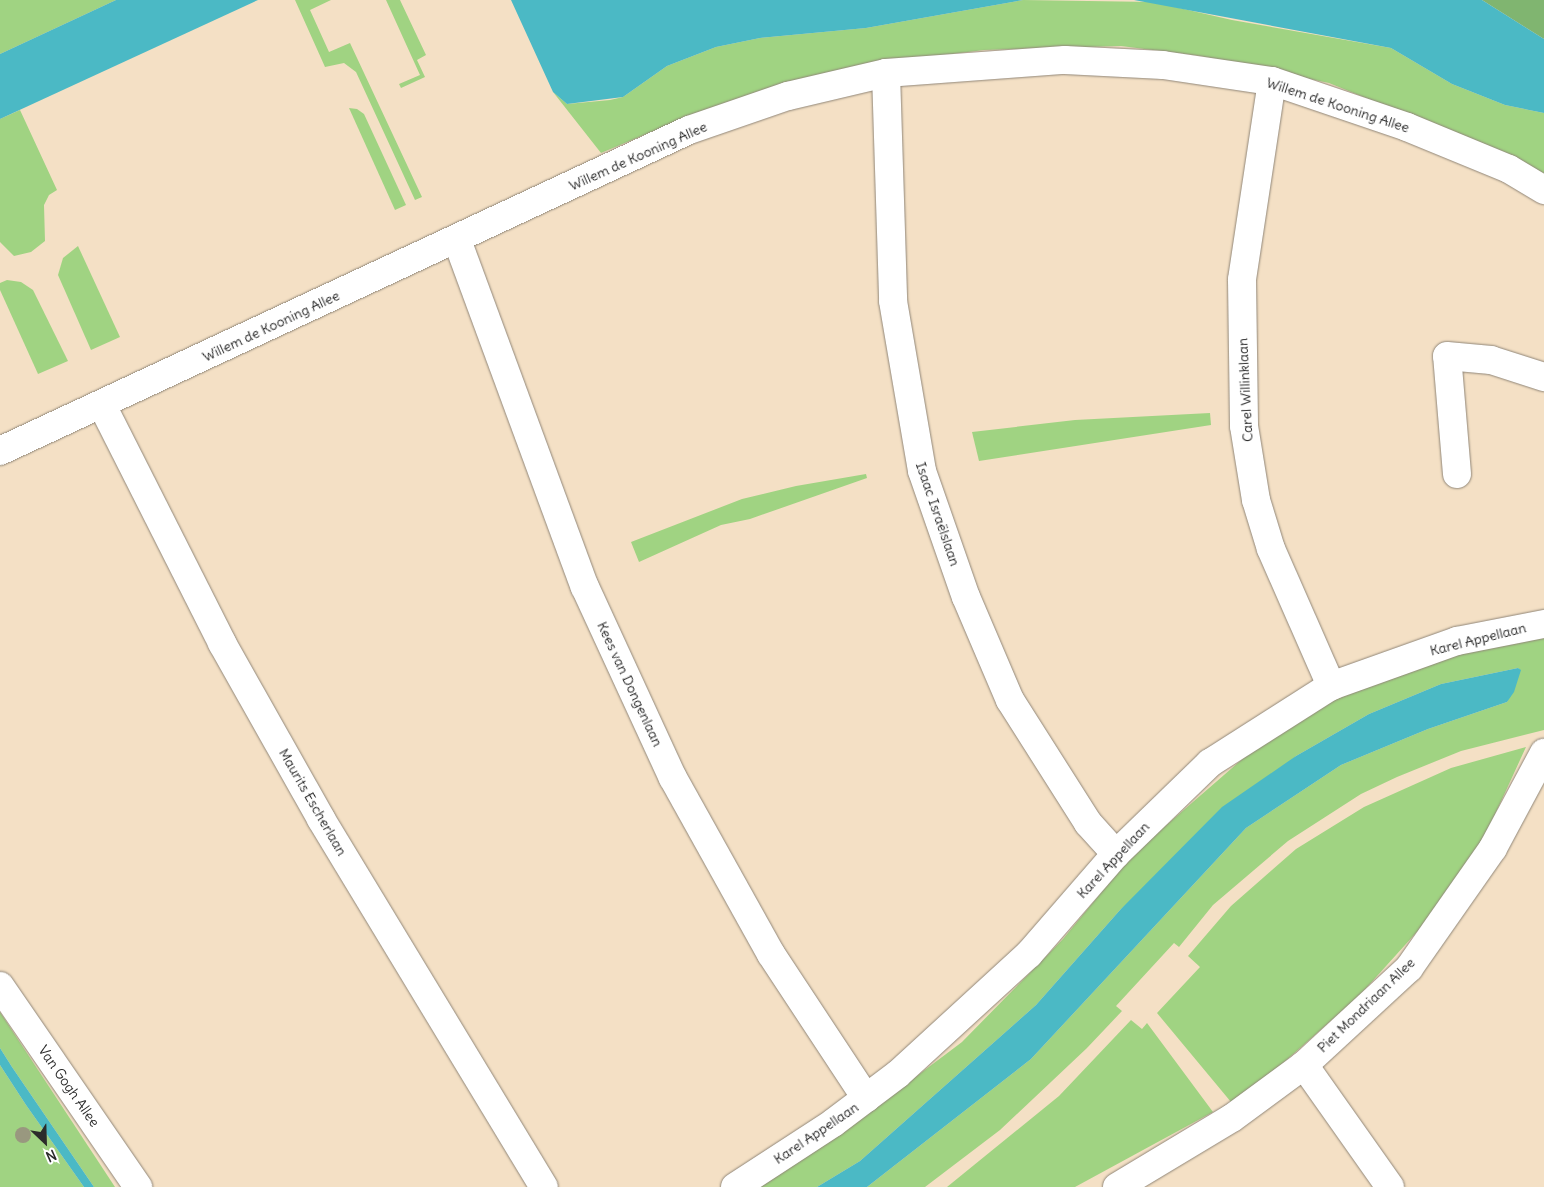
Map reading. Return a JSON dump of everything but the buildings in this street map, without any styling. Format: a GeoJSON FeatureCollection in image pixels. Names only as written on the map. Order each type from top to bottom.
{"type":"FeatureCollection","features":[{"type":"Feature","properties":{"kind":"street","name":"Willem de Kooning Allee"},"geometry":{"type":"LineString","coordinates":[[0,452],[102,406],[689,130],[788,96],[886,73],[1065,60],[1163,65],[1272,81],[1407,127],[1509,168],[1544,190]]}},
{"type":"Feature","properties":{"kind":"street","name":"Isaac Israëlslaan"},"geometry":{"type":"LineString","coordinates":[[886,73],[893,301],[922,471],[966,597],[1010,700],[1088,823],[1116,854]]}},
{"type":"Feature","properties":{"kind":"street","name":"Carel Willinklaan"},"geometry":{"type":"LineString","coordinates":[[1272,81],[1242,280],[1244,426],[1256,500],[1271,549],[1331,686]]}},
{"type":"Feature","properties":{"kind":"street","name":"Kees van Dongenlaan"},"geometry":{"type":"LineString","coordinates":[[456,240],[585,587],[673,778],[771,954],[866,1098]]}},
{"type":"Feature","properties":{"kind":"street"},"geometry":{"type":"LineString","coordinates":[[1458,474],[1446,356],[1491,360],[1544,376]]}},
{"type":"Feature","properties":{"kind":"street","name":"Maurits Escherlaan"},"geometry":{"type":"LineString","coordinates":[[102,406],[222,643],[317,810],[544,1187]]}},
{"type":"Feature","properties":{"kind":"street","name":"Karel Appellaan"},"geometry":{"type":"LineString","coordinates":[[734,1187],[833,1124],[898,1074],[1029,954],[1116,854],[1210,763],[1331,686],[1457,641],[1544,624]]}},
{"type":"Feature","properties":{"kind":"street","name":"Piet Mondriaan Allee"},"geometry":{"type":"LineString","coordinates":[[1117,1187],[1232,1118],[1304,1065],[1408,968],[1493,848],[1544,753]]}},
{"type":"Feature","properties":{"kind":"street","name":"Van Gogh Allee"},"geometry":{"type":"LineString","coordinates":[[0,986],[138,1187]]}},
{"type":"Feature","properties":{"kind":"street"},"geometry":{"type":"LineString","coordinates":[[1304,1065],[1390,1187]]}},
{"type":"Feature","properties":{"kind":"green space"},"geometry":{"type":"Polygon","coordinates":[[[0,0],[116,0],[0,54],[0,0]]]}},
{"type":"Feature","properties":{"kind":"green space"},"geometry":{"type":"Polygon","coordinates":[[[295,0],[331,0],[310,10],[329,52],[350,43],[422,197],[415,200],[356,72],[344,63],[325,67],[295,0]]]}},
{"type":"Feature","properties":{"kind":"green space"},"geometry":{"type":"Polygon","coordinates":[[[386,0],[400,0],[426,55],[417,60],[425,77],[401,88],[399,84],[420,75],[386,0]]]}},
{"type":"Feature","properties":{"kind":"green space"},"geometry":{"type":"Polygon","coordinates":[[[1023,0],[1153,2],[1232,20],[1391,48],[1452,84],[1505,105],[1544,113],[1544,175],[1501,153],[1329,83],[1200,56],[1121,46],[984,50],[881,63],[663,127],[601,153],[553,92],[567,104],[610,100],[623,97],[667,66],[716,47],[760,38],[866,28],[1023,0]]]}},
{"type":"Feature","properties":{"kind":"green space"},"geometry":{"type":"Polygon","coordinates":[[[1482,0],[1544,0],[1544,39],[1482,0]]]}},
{"type":"Feature","properties":{"kind":"green space"},"geometry":{"type":"Polygon","coordinates":[[[349,108],[357,109],[364,114],[406,205],[395,210],[349,108]]]}},
{"type":"Feature","properties":{"kind":"green space"},"geometry":{"type":"Polygon","coordinates":[[[20,110],[57,190],[49,195],[44,205],[45,241],[31,252],[14,256],[0,242],[0,119],[20,110]]]}},
{"type":"Feature","properties":{"kind":"green space"},"geometry":{"type":"Polygon","coordinates":[[[78,246],[120,337],[91,350],[58,275],[63,258],[78,246]]]}},
{"type":"Feature","properties":{"kind":"green space"},"geometry":{"type":"Polygon","coordinates":[[[7,280],[21,282],[33,290],[68,361],[38,374],[0,290],[0,283],[7,280]]]}},
{"type":"Feature","properties":{"kind":"green space"},"geometry":{"type":"Polygon","coordinates":[[[1210,413],[1211,425],[979,461],[972,432],[1075,420],[1210,413]]]}},
{"type":"Feature","properties":{"kind":"green space"},"geometry":{"type":"Polygon","coordinates":[[[866,474],[867,478],[750,519],[721,525],[639,562],[631,542],[742,499],[796,486],[866,474]]]}},
{"type":"Feature","properties":{"kind":"green space"},"geometry":{"type":"Polygon","coordinates":[[[1544,638],[1544,730],[1461,751],[1397,777],[1361,794],[1288,841],[1213,905],[1179,947],[1174,943],[1116,1006],[1122,1011],[1087,1048],[1000,1130],[925,1187],[867,1187],[1031,1059],[1246,828],[1341,765],[1428,729],[1507,702],[1520,670],[1518,668],[1441,684],[1369,714],[1296,756],[1120,910],[1036,1005],[860,1161],[817,1187],[752,1187],[837,1136],[962,1042],[1063,939],[1132,855],[1247,755],[1325,704],[1409,669],[1473,648],[1544,638]]]}},
{"type":"Feature","properties":{"kind":"green space"},"geometry":{"type":"Polygon","coordinates":[[[1526,747],[1486,834],[1433,914],[1359,996],[1282,1064],[1231,1102],[1157,1013],[1200,967],[1188,956],[1231,906],[1296,849],[1364,807],[1451,768],[1526,747]]]}},
{"type":"Feature","properties":{"kind":"green space"},"geometry":{"type":"Polygon","coordinates":[[[0,1012],[115,1187],[94,1187],[12,1067],[0,1048],[0,1012]]]}},
{"type":"Feature","properties":{"kind":"green space"},"geometry":{"type":"Polygon","coordinates":[[[1131,1020],[1142,1029],[1147,1023],[1213,1112],[1075,1187],[947,1187],[1059,1096],[1131,1020]]]}},
{"type":"Feature","properties":{"kind":"green space"},"geometry":{"type":"Polygon","coordinates":[[[0,1065],[26,1105],[84,1187],[0,1187],[0,1065]]]}},
{"type":"Feature","properties":{"kind":"water"},"geometry":{"type":"Polygon","coordinates":[[[116,0],[258,0],[0,119],[0,54],[116,0]]]}},
{"type":"Feature","properties":{"kind":"water"},"geometry":{"type":"Polygon","coordinates":[[[511,0],[1023,0],[866,28],[760,38],[716,47],[667,66],[623,97],[567,104],[553,92],[511,0]]]}},
{"type":"Feature","properties":{"kind":"water"},"geometry":{"type":"Polygon","coordinates":[[[1134,0],[1482,0],[1544,39],[1544,113],[1505,105],[1452,84],[1391,48],[1134,0]]]}},
{"type":"Feature","properties":{"kind":"water"},"geometry":{"type":"Polygon","coordinates":[[[1518,668],[1521,670],[1514,692],[1507,702],[1428,729],[1341,765],[1246,828],[1031,1059],[867,1187],[817,1187],[860,1161],[1036,1005],[1120,910],[1222,807],[1296,756],[1369,714],[1441,684],[1518,668]]]}},
{"type":"Feature","properties":{"kind":"water"},"geometry":{"type":"Polygon","coordinates":[[[0,1048],[94,1187],[84,1187],[26,1105],[0,1065],[0,1048]]]}}]}
